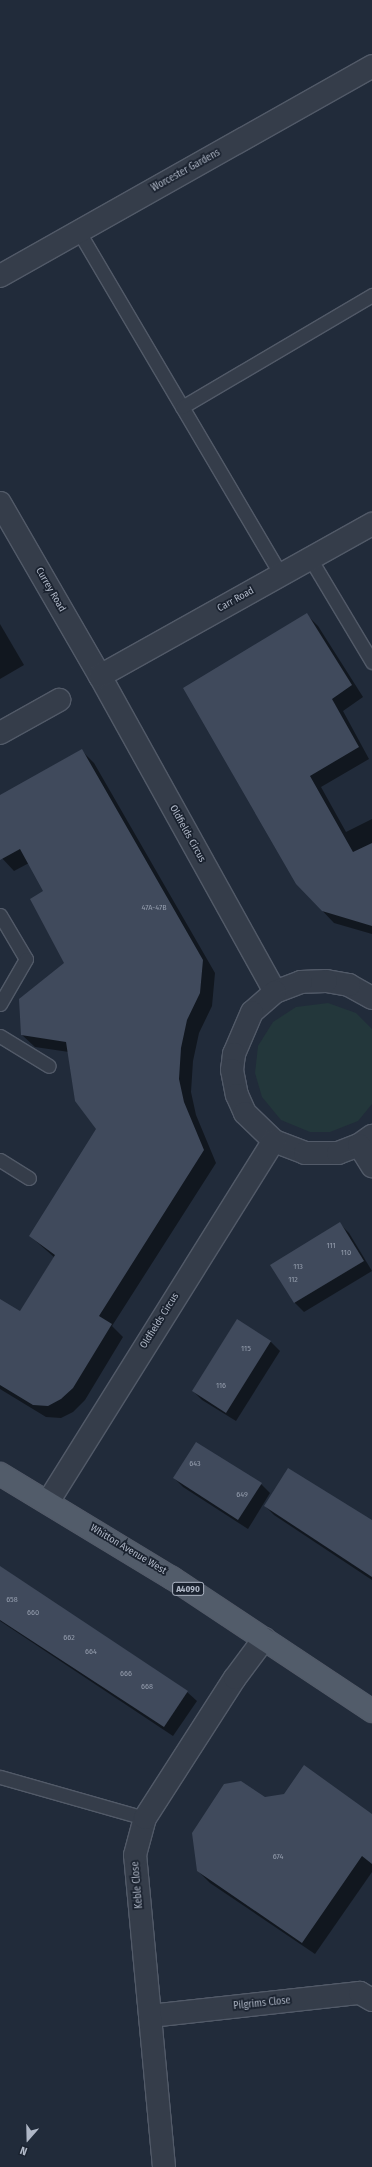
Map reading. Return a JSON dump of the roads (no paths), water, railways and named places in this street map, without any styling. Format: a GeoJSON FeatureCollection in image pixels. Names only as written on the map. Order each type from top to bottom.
{"type":"FeatureCollection","features":[{"type":"Feature","properties":{"kind":"main road","name":"Whitton Avenue West"},"geometry":{"type":"LineString","coordinates":[[0,1474],[172,1578],[372,1711]]}},
{"type":"Feature","properties":{"kind":"street","name":"Worcester Gardens"},"geometry":{"type":"LineString","coordinates":[[0,276],[372,66]]}},
{"type":"Feature","properties":{"kind":"street","name":"Currey Road"},"geometry":{"type":"LineString","coordinates":[[0,503],[100,676]]}},
{"type":"Feature","properties":{"kind":"street","name":"Carr Road"},"geometry":{"type":"LineString","coordinates":[[100,676],[281,575],[311,560],[372,524]]}},
{"type":"Feature","properties":{"kind":"street","name":"Oldfields Circus"},"geometry":{"type":"LineString","coordinates":[[100,676],[275,992]]}},
{"type":"Feature","properties":{"kind":"street"},"geometry":{"type":"LineString","coordinates":[[0,734],[59,700]]}},
{"type":"Feature","properties":{"kind":"street"},"geometry":{"type":"LineString","coordinates":[[370,994],[348,985],[326,981],[301,982],[275,992],[252,1012],[234,1054],[232,1070],[237,1095],[245,1113],[274,1141],[305,1153],[338,1153],[365,1141],[372,1166]]}},
{"type":"Feature","properties":{"kind":"street","name":"Oldfields Circus"},"geometry":{"type":"LineString","coordinates":[[48,1502],[274,1141]]}},
{"type":"Feature","properties":{"kind":"street","name":"Keble Close"},"geometry":{"type":"LineString","coordinates":[[164,2167],[135,1855],[145,1818],[235,1678],[264,1639]]}},
{"type":"Feature","properties":{"kind":"street","name":"Pilgrims Close"},"geometry":{"type":"LineString","coordinates":[[150,2016],[360,1993],[372,2000]]}},
{"type":"Feature","properties":{"kind":"lane"},"geometry":{"type":"LineString","coordinates":[[78,232],[281,575]]}},
{"type":"Feature","properties":{"kind":"lane"},"geometry":{"type":"LineString","coordinates":[[182,407],[372,296]]}},
{"type":"Feature","properties":{"kind":"lane"},"geometry":{"type":"LineString","coordinates":[[311,560],[372,662]]}},
{"type":"Feature","properties":{"kind":"lane"},"geometry":{"type":"LineString","coordinates":[[0,915],[26,958],[0,1004]]}},
{"type":"Feature","properties":{"kind":"lane"},"geometry":{"type":"LineString","coordinates":[[0,1036],[49,1066]]}},
{"type":"Feature","properties":{"kind":"lane"},"geometry":{"type":"LineString","coordinates":[[0,1160],[29,1178]]}},
{"type":"Feature","properties":{"kind":"lane"},"geometry":{"type":"LineString","coordinates":[[0,1776],[145,1818]]}}]}
